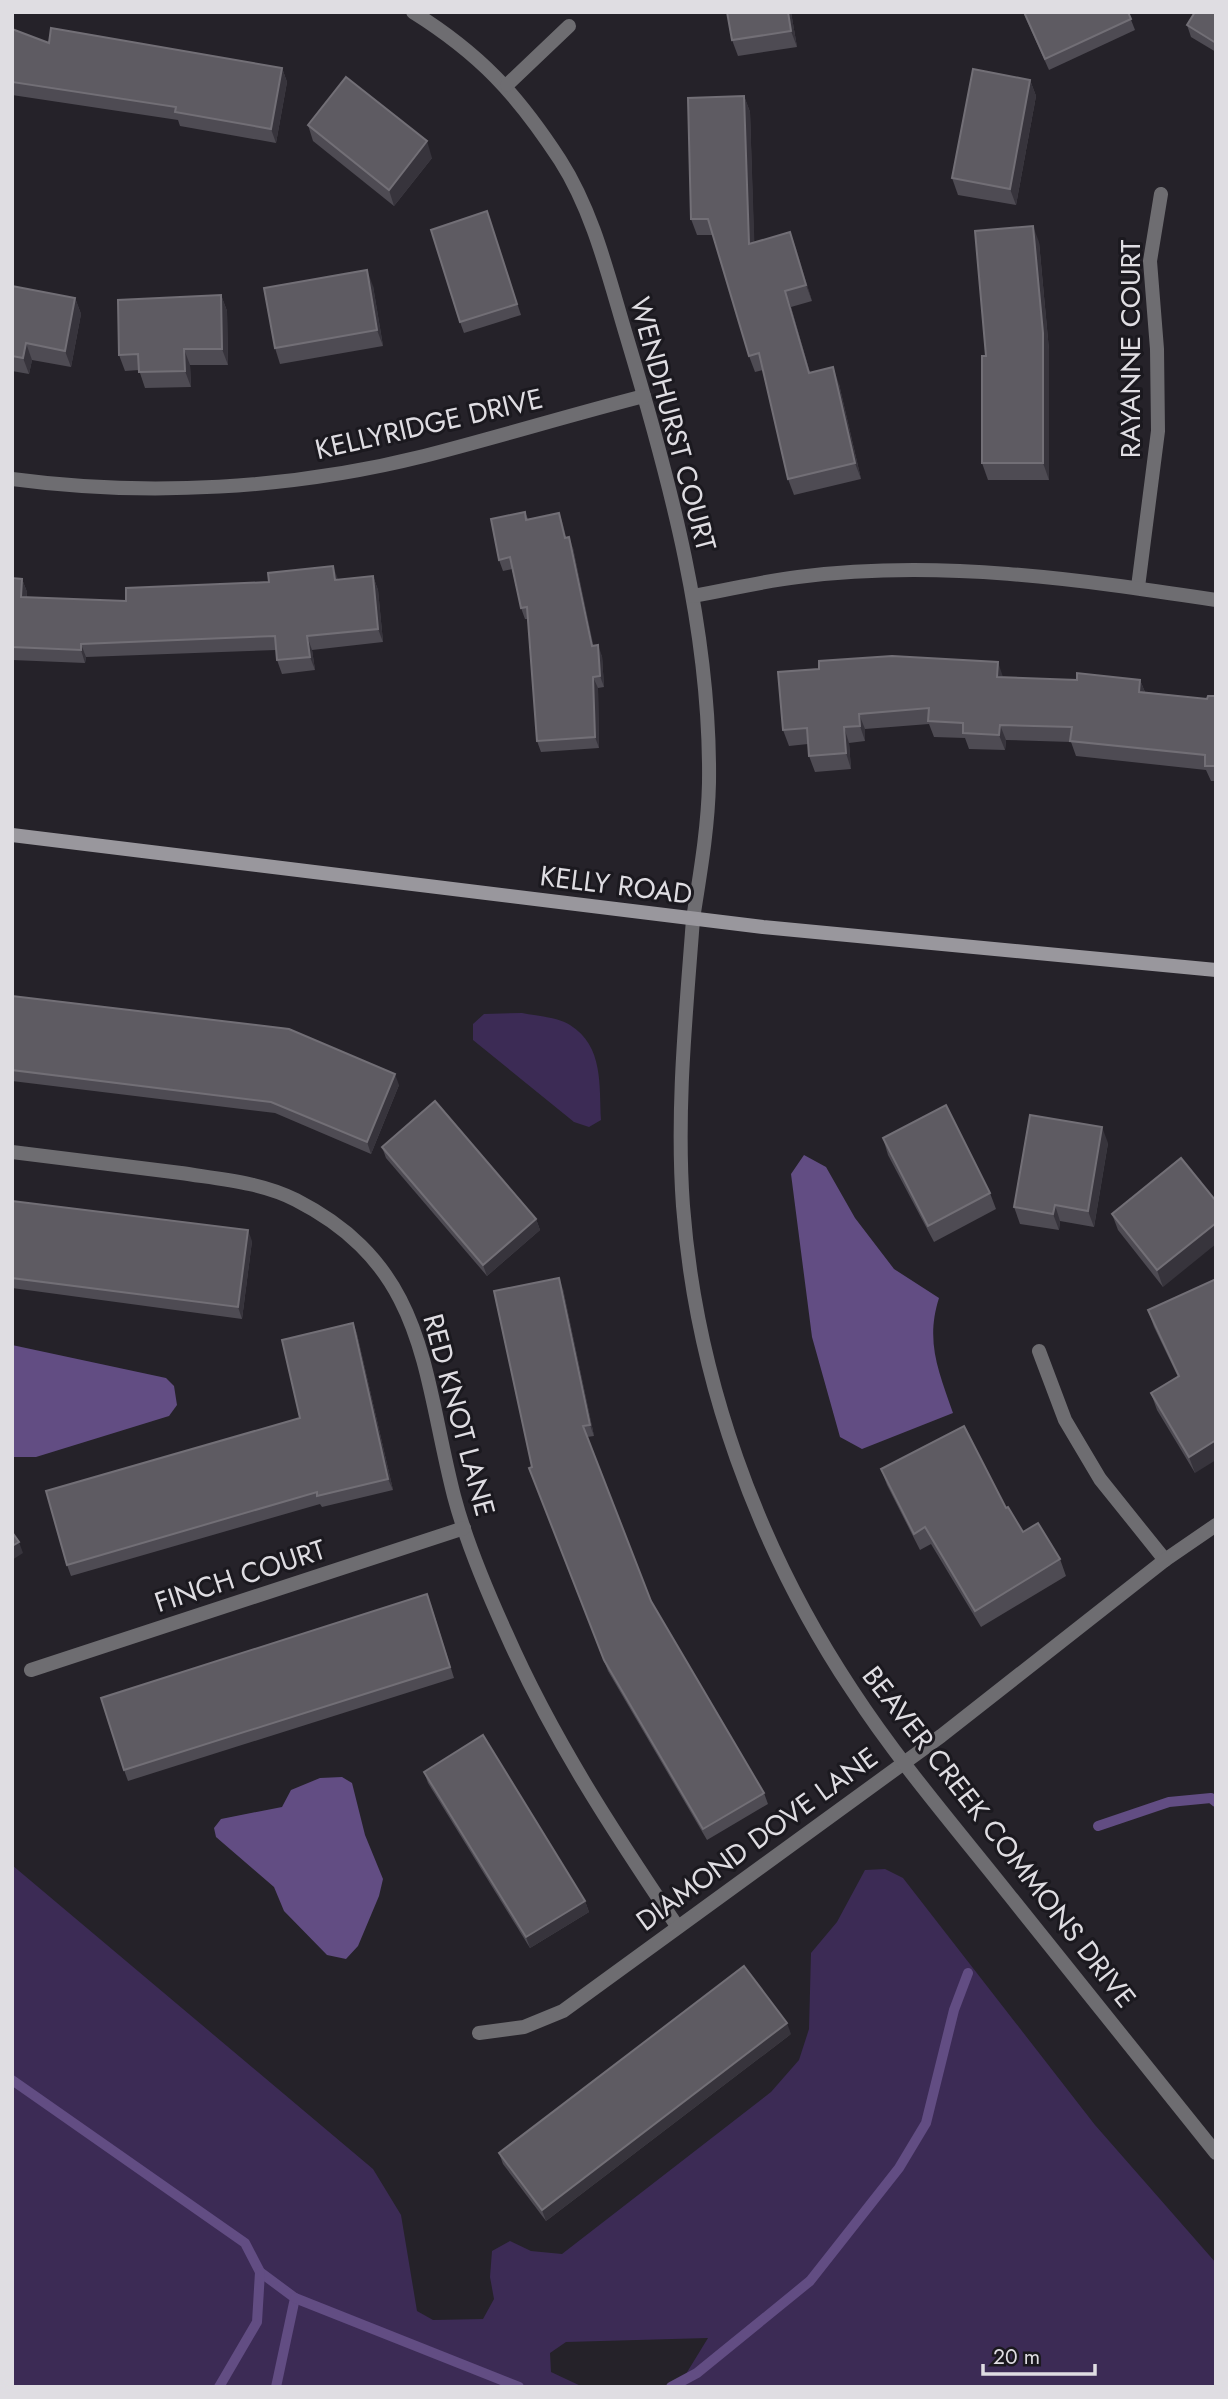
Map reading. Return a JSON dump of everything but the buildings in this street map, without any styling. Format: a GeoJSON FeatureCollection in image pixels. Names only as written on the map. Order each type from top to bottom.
{"type":"FeatureCollection","features":[{"type":"Feature","properties":{"kind":"main road","name":"KELLY ROAD"},"geometry":{"type":"LineString","coordinates":[[12,835],[693,919],[1216,970]]}},
{"type":"Feature","properties":{"kind":"street","name":"WENDHURST COURT"},"geometry":{"type":"LineString","coordinates":[[413,12],[467,48],[507,85],[561,162],[603,259],[644,396],[694,596],[708,723],[709,784],[705,841],[693,919]]}},
{"type":"Feature","properties":{"kind":"street"},"geometry":{"type":"LineString","coordinates":[[507,85],[569,26]]}},
{"type":"Feature","properties":{"kind":"street","name":"RAYANNE COURT"},"geometry":{"type":"LineString","coordinates":[[1138,587],[1158,431],[1157,349],[1150,261],[1161,194]]}},
{"type":"Feature","properties":{"kind":"street","name":"KELLYRIDGE DRIVE"},"geometry":{"type":"LineString","coordinates":[[12,479],[121,487],[190,487],[330,474],[422,456],[644,396]]}},
{"type":"Feature","properties":{"kind":"street"},"geometry":{"type":"LineString","coordinates":[[694,596],[797,577],[925,570],[1009,573],[1138,587],[1216,600]]}},
{"type":"Feature","properties":{"kind":"street","name":"BEAVER CREEK COMMONS DRIVE"},"geometry":{"type":"LineString","coordinates":[[693,919],[682,1068],[684,1207],[702,1331],[718,1399],[739,1467],[789,1582],[852,1690],[904,1763],[1216,2153]]}},
{"type":"Feature","properties":{"kind":"street","name":"RED KNOT LANE"},"geometry":{"type":"LineString","coordinates":[[12,1152],[242,1182],[293,1199],[338,1227],[367,1252],[391,1283],[419,1341],[454,1498],[491,1599],[540,1708],[610,1827],[677,1926]]}},
{"type":"Feature","properties":{"kind":"street"},"geometry":{"type":"LineString","coordinates":[[1039,1351],[1065,1420],[1100,1479],[1165,1560]]}},
{"type":"Feature","properties":{"kind":"street","name":"DIAMOND DOVE LANE"},"geometry":{"type":"LineString","coordinates":[[478,2033],[524,2027],[563,2011],[904,1763],[1165,1560],[1216,1525]]}},
{"type":"Feature","properties":{"kind":"street","name":"FINCH COURT"},"geometry":{"type":"LineString","coordinates":[[31,1670],[464,1528]]}},
{"type":"Feature","properties":{"kind":"shaded area"},"geometry":{"type":"Polygon","coordinates":[[[522,1013],[565,1022],[589,1044],[598,1068],[601,1120],[589,1127],[574,1122],[473,1040],[473,1024],[484,1014],[522,1013]]]}},
{"type":"Feature","properties":{"kind":"shaded area"},"geometry":{"type":"Polygon","coordinates":[[[804,1155],[826,1167],[855,1218],[894,1269],[939,1298],[933,1329],[934,1343],[939,1370],[953,1413],[862,1449],[840,1437],[812,1337],[791,1174],[804,1155]]]}},
{"type":"Feature","properties":{"kind":"shaded area"},"geometry":{"type":"Polygon","coordinates":[[[12,1345],[166,1378],[174,1386],[177,1405],[169,1416],[36,1457],[12,1457],[12,1345]]]}},
{"type":"Feature","properties":{"kind":"shaded area"},"geometry":{"type":"Polygon","coordinates":[[[342,1777],[352,1783],[365,1835],[383,1879],[379,1896],[358,1946],[346,1959],[327,1955],[284,1911],[274,1887],[216,1837],[214,1828],[221,1819],[282,1807],[291,1790],[320,1778],[342,1777]]]}},
{"type":"Feature","properties":{"kind":"shaded area"},"geometry":{"type":"Polygon","coordinates":[[[12,1865],[373,2169],[401,2215],[417,2311],[433,2320],[483,2319],[494,2299],[490,2277],[492,2251],[510,2241],[531,2251],[562,2254],[771,2092],[799,2060],[809,2029],[811,1953],[837,1922],[865,1870],[885,1869],[903,1878],[1095,2125],[1216,2263],[1216,2387],[678,2387],[708,2338],[566,2342],[550,2353],[551,2372],[583,2387],[12,2387],[12,1865]]]}},
{"type":"Feature","properties":{"kind":"waterway"},"geometry":{"type":"LineString","coordinates":[[1098,1826],[1169,1802],[1211,1798],[1216,1802]]}},
{"type":"Feature","properties":{"kind":"waterway"},"geometry":{"type":"LineString","coordinates":[[671,2387],[697,2373],[810,2281],[899,2168],[926,2123],[954,2010],[968,1973]]}},
{"type":"Feature","properties":{"kind":"waterway"},"geometry":{"type":"LineString","coordinates":[[12,2080],[245,2243],[260,2272],[295,2298],[276,2387]]}},
{"type":"Feature","properties":{"kind":"waterway"},"geometry":{"type":"LineString","coordinates":[[219,2387],[257,2322],[260,2272]]}},
{"type":"Feature","properties":{"kind":"waterway"},"geometry":{"type":"LineString","coordinates":[[295,2298],[519,2387]]}}]}
